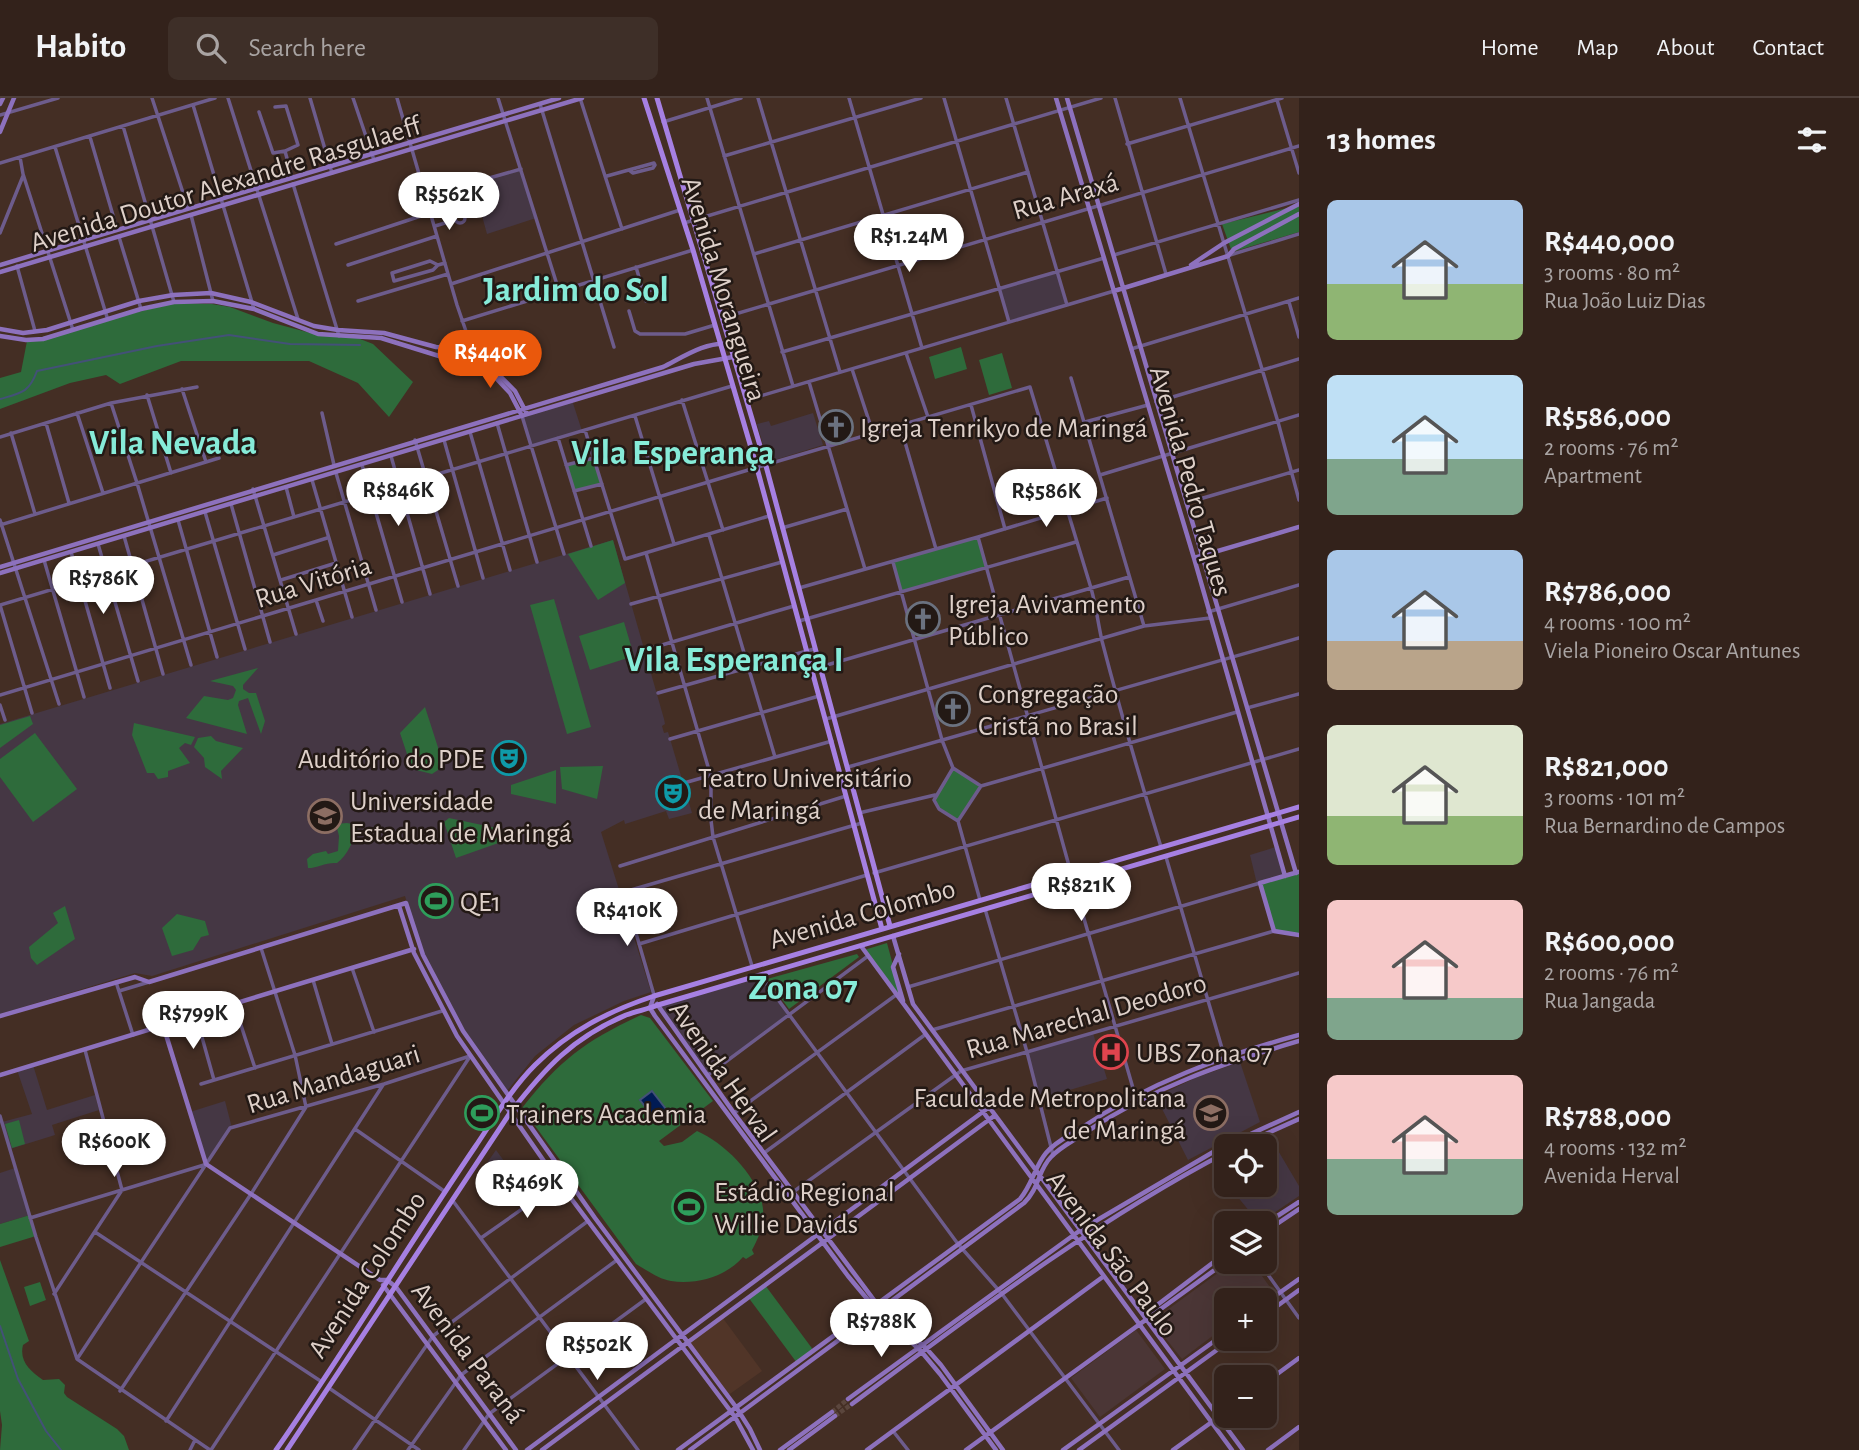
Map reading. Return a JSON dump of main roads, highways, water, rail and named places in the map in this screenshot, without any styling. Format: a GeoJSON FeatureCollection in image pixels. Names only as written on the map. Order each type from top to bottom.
{"type":"FeatureCollection","features":[{"type":"Feature","properties":{"kind":"main road"},"geometry":{"type":"LineString","coordinates":[[0,104],[3,98]]}},
{"type":"Feature","properties":{"kind":"main road"},"geometry":{"type":"LineString","coordinates":[[0,132],[14,98]]}},
{"type":"Feature","properties":{"kind":"main road","name":"Avenida Doutor Alexandre Rasgulaeff"},"geometry":{"type":"LineString","coordinates":[[411,146],[559,98]]}},
{"type":"Feature","properties":{"kind":"main road","name":"Avenida Doutor Alexandre Rasgulaeff"},"geometry":{"type":"LineString","coordinates":[[0,272],[50,253],[292,177],[505,121],[580,98]]}},
{"type":"Feature","properties":{"kind":"main road","name":"Avenida Morangueira"},"geometry":{"type":"LineString","coordinates":[[644,98],[693,250],[724,360],[735,388],[884,939]]}},
{"type":"Feature","properties":{"kind":"main road","name":"Avenida Morangueira"},"geometry":{"type":"LineString","coordinates":[[657,98],[766,466],[893,936]]}},
{"type":"Feature","properties":{"kind":"main road","name":"Avenida Pedro Taques"},"geometry":{"type":"LineString","coordinates":[[1056,98],[1194,558],[1285,876]]}},
{"type":"Feature","properties":{"kind":"main road","name":"Avenida Pedro Taques"},"geometry":{"type":"LineString","coordinates":[[1067,98],[1261,760],[1298,872]]}},
{"type":"Feature","properties":{"kind":"main road","name":"Avenida Doutor Alexandre Rasgulaeff"},"geometry":{"type":"LineString","coordinates":[[189,211],[225,205],[332,173],[372,157]]}},
{"type":"Feature","properties":{"kind":"main road"},"geometry":{"type":"LineString","coordinates":[[1187,268],[1224,243],[1299,202]]}},
{"type":"Feature","properties":{"kind":"main road"},"geometry":{"type":"LineString","coordinates":[[1114,291],[1228,256],[1234,248],[1299,214]]}},
{"type":"Feature","properties":{"kind":"main road","name":"Avenida Doutor Alexandre Rasgulaeff"},"geometry":{"type":"LineString","coordinates":[[0,265],[50,253]]}},
{"type":"Feature","properties":{"kind":"main road"},"geometry":{"type":"LineString","coordinates":[[0,329],[36,331],[139,301],[173,295],[211,293],[251,302],[338,333],[381,338],[439,356],[478,359],[522,408]]}},
{"type":"Feature","properties":{"kind":"main road"},"geometry":{"type":"LineString","coordinates":[[0,336],[26,340],[43,339],[107,317],[141,309],[174,302],[213,301],[254,309],[318,334],[384,333],[436,347],[480,351],[515,391],[525,415]]}},
{"type":"Feature","properties":{"kind":"main road"},"geometry":{"type":"LineString","coordinates":[[0,573],[15,565],[149,521],[663,367],[696,350],[729,344]]}},
{"type":"Feature","properties":{"kind":"main road"},"geometry":{"type":"LineString","coordinates":[[696,350],[698,362]]}},
{"type":"Feature","properties":{"kind":"main road"},"geometry":{"type":"LineString","coordinates":[[0,567],[44,559],[98,544],[698,362],[733,357]]}},
{"type":"Feature","properties":{"kind":"main road"},"geometry":{"type":"LineString","coordinates":[[622,385],[624,377]]}},
{"type":"Feature","properties":{"kind":"main road"},"geometry":{"type":"LineString","coordinates":[[1194,558],[1299,527]]}},
{"type":"Feature","properties":{"kind":"main road","name":"Avenida Colombo"},"geometry":{"type":"LineString","coordinates":[[276,1450],[384,1282],[506,1101],[535,1065],[580,1028],[624,1006],[654,996],[1299,807]]}},
{"type":"Feature","properties":{"kind":"main road","name":"Avenida Colombo"},"geometry":{"type":"LineString","coordinates":[[287,1450],[514,1107],[533,1082],[566,1050],[605,1026],[658,1005],[1299,817]]}},
{"type":"Feature","properties":{"kind":"main road"},"geometry":{"type":"LineString","coordinates":[[1127,868],[1132,860],[1131,856]]}},
{"type":"Feature","properties":{"kind":"main road"},"geometry":{"type":"LineString","coordinates":[[1298,872],[1260,883],[1274,931],[1299,935]]}},
{"type":"Feature","properties":{"kind":"main road"},"geometry":{"type":"LineString","coordinates":[[1034,895],[1039,883]]}},
{"type":"Feature","properties":{"kind":"main road"},"geometry":{"type":"LineString","coordinates":[[0,1017],[135,976],[149,982],[406,904],[433,977],[506,1101],[510,1113],[676,1340],[733,1409]]}},
{"type":"Feature","properties":{"kind":"main road"},"geometry":{"type":"LineString","coordinates":[[399,906],[413,949],[431,990],[470,1056],[506,1101],[514,1107],[688,1343],[737,1415],[752,1447]]}},
{"type":"Feature","properties":{"kind":"main road"},"geometry":{"type":"LineString","coordinates":[[936,912],[939,923]]}},
{"type":"Feature","properties":{"kind":"main road","name":"Avenida São Paulo"},"geometry":{"type":"LineString","coordinates":[[893,936],[913,1004],[1036,1172],[1086,1234],[1214,1412]]}},
{"type":"Feature","properties":{"kind":"main road"},"geometry":{"type":"LineString","coordinates":[[855,937],[861,946]]}},
{"type":"Feature","properties":{"kind":"main road"},"geometry":{"type":"LineString","coordinates":[[824,946],[827,956]]}},
{"type":"Feature","properties":{"kind":"main road","name":"Avenida São Paulo"},"geometry":{"type":"LineString","coordinates":[[861,946],[1232,1450]]}},
{"type":"Feature","properties":{"kind":"main road"},"geometry":{"type":"LineString","coordinates":[[0,1075],[420,947]]}},
{"type":"Feature","properties":{"kind":"main road"},"geometry":{"type":"LineString","coordinates":[[899,954],[894,967],[904,1006]]}},
{"type":"Feature","properties":{"kind":"main road"},"geometry":{"type":"LineString","coordinates":[[732,973],[735,983]]}},
{"type":"Feature","properties":{"kind":"main road"},"geometry":{"type":"LineString","coordinates":[[431,990],[433,977]]}},
{"type":"Feature","properties":{"kind":"main road","name":"Avenida Herval"},"geometry":{"type":"LineString","coordinates":[[654,996],[734,1113],[808,1211],[822,1243],[875,1306],[941,1365],[968,1412],[1003,1450]]}},
{"type":"Feature","properties":{"kind":"main road","name":"Avenida Herval"},"geometry":{"type":"LineString","coordinates":[[654,996],[650,1008],[797,1208],[820,1235],[828,1239],[875,1306]]}},
{"type":"Feature","properties":{"kind":"main road"},"geometry":{"type":"LineString","coordinates":[[163,1025],[206,1164],[384,1282]]}},
{"type":"Feature","properties":{"kind":"main road"},"geometry":{"type":"LineString","coordinates":[[690,1450],[880,1310],[1020,1199],[1033,1180],[1040,1161],[1051,1148],[1136,1096],[1225,1060],[1299,1035]]}},
{"type":"Feature","properties":{"kind":"main road"},"geometry":{"type":"LineString","coordinates":[[1225,1060],[1299,1041]]}},
{"type":"Feature","properties":{"kind":"main road"},"geometry":{"type":"LineString","coordinates":[[680,1049],[691,1051]]}},
{"type":"Feature","properties":{"kind":"main road"},"geometry":{"type":"LineString","coordinates":[[678,1450],[875,1306],[1024,1203],[1037,1186],[1044,1167],[1053,1155],[1096,1122],[1183,1076]]}},
{"type":"Feature","properties":{"kind":"main road"},"geometry":{"type":"LineString","coordinates":[[527,1450],[988,1108]]}},
{"type":"Feature","properties":{"kind":"main road"},"geometry":{"type":"LineString","coordinates":[[850,1402],[1074,1234],[1220,1148],[1299,1112]]}},
{"type":"Feature","properties":{"kind":"main road"},"geometry":{"type":"LineString","coordinates":[[542,1450],[994,1116]]}},
{"type":"Feature","properties":{"kind":"main road"},"geometry":{"type":"LineString","coordinates":[[1285,1117],[1288,1123]]}},
{"type":"Feature","properties":{"kind":"main road"},"geometry":{"type":"LineString","coordinates":[[1264,1134],[1299,1119]]}},
{"type":"Feature","properties":{"kind":"main road"},"geometry":{"type":"LineString","coordinates":[[749,1144],[758,1145]]}},
{"type":"Feature","properties":{"kind":"main road"},"geometry":{"type":"LineString","coordinates":[[476,1146],[484,1152]]}},
{"type":"Feature","properties":{"kind":"main road"},"geometry":{"type":"LineString","coordinates":[[544,1161],[545,1149]]}},
{"type":"Feature","properties":{"kind":"main road"},"geometry":{"type":"LineString","coordinates":[[922,1348],[1078,1239],[1214,1160]]}},
{"type":"Feature","properties":{"kind":"main road"},"geometry":{"type":"LineString","coordinates":[[462,1166],[471,1171]]}},
{"type":"Feature","properties":{"kind":"main road"},"geometry":{"type":"LineString","coordinates":[[781,1175],[781,1186]]}},
{"type":"Feature","properties":{"kind":"main road"},"geometry":{"type":"LineString","coordinates":[[557,1180],[568,1180]]}},
{"type":"Feature","properties":{"kind":"main road"},"geometry":{"type":"LineString","coordinates":[[1046,1198],[1067,1209]]}},
{"type":"Feature","properties":{"kind":"main road"},"geometry":{"type":"LineString","coordinates":[[1277,1221],[1299,1202]]}},
{"type":"Feature","properties":{"kind":"main road"},"geometry":{"type":"LineString","coordinates":[[797,1208],[808,1211]]}},
{"type":"Feature","properties":{"kind":"main road"},"geometry":{"type":"LineString","coordinates":[[1277,1219],[1299,1209]]}},
{"type":"Feature","properties":{"kind":"main road"},"geometry":{"type":"LineString","coordinates":[[867,1450],[1102,1274],[1096,1248]]}},
{"type":"Feature","properties":{"kind":"main road"},"geometry":{"type":"LineString","coordinates":[[965,1450],[1139,1324],[1214,1262]]}},
{"type":"Feature","properties":{"kind":"main road"},"geometry":{"type":"LineString","coordinates":[[848,1276],[849,1269]]}},
{"type":"Feature","properties":{"kind":"main road"},"geometry":{"type":"LineString","coordinates":[[1145,1317],[1214,1270]]}},
{"type":"Feature","properties":{"kind":"main road"},"geometry":{"type":"LineString","coordinates":[[1277,1295],[1299,1279]]}},
{"type":"Feature","properties":{"kind":"main road","name":"Avenida Paraná"},"geometry":{"type":"LineString","coordinates":[[384,1282],[396,1287],[516,1450]]}},
{"type":"Feature","properties":{"kind":"main road","name":"Avenida Paraná"},"geometry":{"type":"LineString","coordinates":[[384,1282],[390,1294],[506,1450]]}},
{"type":"Feature","properties":{"kind":"main road"},"geometry":{"type":"LineString","coordinates":[[1277,1306],[1299,1290]]}},
{"type":"Feature","properties":{"kind":"main road"},"geometry":{"type":"LineString","coordinates":[[1117,1294],[1129,1296]]}},
{"type":"Feature","properties":{"kind":"main road"},"geometry":{"type":"LineString","coordinates":[[397,1303],[403,1297]]}},
{"type":"Feature","properties":{"kind":"main road","name":"Avenida Herval"},"geometry":{"type":"LineString","coordinates":[[880,1310],[897,1332],[922,1348],[940,1374],[978,1417],[996,1450]]}},
{"type":"Feature","properties":{"kind":"main road"},"geometry":{"type":"LineString","coordinates":[[897,1332],[905,1332]]}},
{"type":"Feature","properties":{"kind":"main road"},"geometry":{"type":"LineString","coordinates":[[1063,1450],[1214,1341]]}},
{"type":"Feature","properties":{"kind":"main road"},"geometry":{"type":"LineString","coordinates":[[1157,1346],[1168,1348]]}},
{"type":"Feature","properties":{"kind":"main road"},"geometry":{"type":"LineString","coordinates":[[341,1370],[346,1354],[343,1349]]}},
{"type":"Feature","properties":{"kind":"main road"},"geometry":{"type":"LineString","coordinates":[[1079,1450],[1215,1351]]}},
{"type":"Feature","properties":{"kind":"main road"},"geometry":{"type":"LineString","coordinates":[[1277,1374],[1299,1358]]}},
{"type":"Feature","properties":{"kind":"main road"},"geometry":{"type":"LineString","coordinates":[[442,1363],[455,1367]]}},
{"type":"Feature","properties":{"kind":"main road"},"geometry":{"type":"LineString","coordinates":[[940,1374],[941,1365]]}},
{"type":"Feature","properties":{"kind":"main road"},"geometry":{"type":"LineString","coordinates":[[470,1388],[470,1401]]}},
{"type":"Feature","properties":{"kind":"main road"},"geometry":{"type":"LineString","coordinates":[[1200,1406],[1201,1394]]}},
{"type":"Feature","properties":{"kind":"main road"},"geometry":{"type":"LineString","coordinates":[[299,1433],[295,1428],[302,1411]]}},
{"type":"Feature","properties":{"kind":"main road"},"geometry":{"type":"LineString","coordinates":[[968,1412],[978,1417]]}},
{"type":"Feature","properties":{"kind":"main road"},"geometry":{"type":"LineString","coordinates":[[780,1450],[833,1414],[789,1450]]}},
{"type":"Feature","properties":{"kind":"main road"},"geometry":{"type":"LineString","coordinates":[[737,1415],[750,1429],[760,1450]]}},
{"type":"Feature","properties":{"kind":"main road"},"geometry":{"type":"LineString","coordinates":[[1173,1450],[1214,1420]]}},
{"type":"Feature","properties":{"kind":"main road"},"geometry":{"type":"LineString","coordinates":[[1268,1450],[1299,1427]]}},
{"type":"Feature","properties":{"kind":"main road","name":"Avenida São Paulo"},"geometry":{"type":"LineString","coordinates":[[1226,1428],[1242,1450]]}},
{"type":"Feature","properties":{"kind":"main road"},"geometry":{"type":"LineString","coordinates":[[750,1429],[752,1447]]}},
{"type":"Feature","properties":{"kind":"main road"},"geometry":{"type":"LineString","coordinates":[[287,1434],[290,1441],[287,1450]]}},
{"type":"Feature","properties":{"kind":"main road"},"geometry":{"type":"LineString","coordinates":[[499,1441],[511,1444]]}},
{"type":"Feature","properties":{"kind":"main road"},"geometry":{"type":"LineString","coordinates":[[1224,1441],[1236,1441]]}},
{"type":"Feature","properties":{"kind":"water"},"geometry":{"type":"Polygon","coordinates":[[[652,1091],[669,1113],[657,1122],[640,1100],[652,1091]]]}},
{"type":"Feature","properties":{"kind":"waterway"},"geometry":{"type":"LineString","coordinates":[[0,399],[27,388],[37,371],[157,346],[229,335],[290,344],[360,345]]}},
{"type":"Feature","properties":{"kind":"waterway"},"geometry":{"type":"LineString","coordinates":[[0,1326],[18,1379],[46,1431],[61,1450]]}},
{"type":"Feature","properties":{"kind":"tunnel"},"geometry":{"type":"LineString","coordinates":[[832,1412],[848,1399]]}},
{"type":"Feature","properties":{"kind":"tunnel"},"geometry":{"type":"LineString","coordinates":[[835,1416],[852,1404]]}},
{"type":"Feature","properties":{"kind":"place","name":"Igreja Tenrikyo de Maringá"},"geometry":{"type":"Point","coordinates":[836,427]}},
{"type":"Feature","properties":{"kind":"place","name":"Igreja Avivamento Público"},"geometry":{"type":"Point","coordinates":[923,619]}},
{"type":"Feature","properties":{"kind":"place","name":"Congregação Cristã no Brasil"},"geometry":{"type":"Point","coordinates":[953,709]}},
{"type":"Feature","properties":{"kind":"place","name":"Auditório do PDE"},"geometry":{"type":"Point","coordinates":[509,758]}},
{"type":"Feature","properties":{"kind":"place","name":"Teatro Universitário de Maringá"},"geometry":{"type":"Point","coordinates":[673,793]}},
{"type":"Feature","properties":{"kind":"place","name":"Universidade Estadual de Maringá"},"geometry":{"type":"Point","coordinates":[325,816]}},
{"type":"Feature","properties":{"kind":"place","name":"QE1"},"geometry":{"type":"Point","coordinates":[436,901]}},
{"type":"Feature","properties":{"kind":"place","name":"UBS Zona 07"},"geometry":{"type":"Point","coordinates":[1111,1052]}},
{"type":"Feature","properties":{"kind":"place","name":"Trainers Academia"},"geometry":{"type":"Point","coordinates":[482,1113]}},
{"type":"Feature","properties":{"kind":"place","name":"Faculdade Metropolitana de Maringá"},"geometry":{"type":"Point","coordinates":[1211,1113]}},
{"type":"Feature","properties":{"kind":"place","name":"Estádio Regional Willie Davids"},"geometry":{"type":"Point","coordinates":[689,1207]}},
{"type":"Feature","properties":{"kind":"district","name":"Jardim do Sol"},"geometry":{"type":"Point","coordinates":[576,289]}},
{"type":"Feature","properties":{"kind":"district","name":"Vila Nevada"},"geometry":{"type":"Point","coordinates":[173,442]}},
{"type":"Feature","properties":{"kind":"district","name":"Vila Esperança"},"geometry":{"type":"Point","coordinates":[673,452]}},
{"type":"Feature","properties":{"kind":"district","name":"Vila Esperança I"},"geometry":{"type":"Point","coordinates":[734,659]}},
{"type":"Feature","properties":{"kind":"district","name":"Zona 07"},"geometry":{"type":"Point","coordinates":[803,987]}}]}
